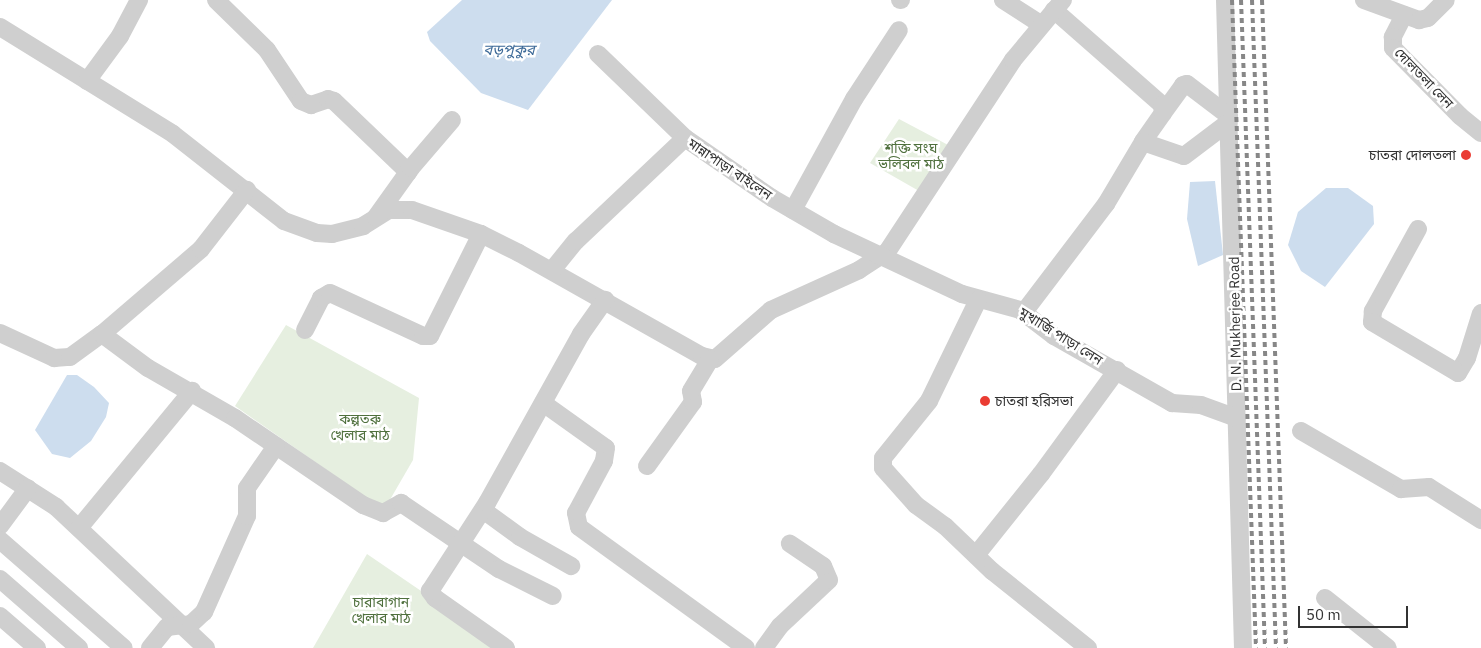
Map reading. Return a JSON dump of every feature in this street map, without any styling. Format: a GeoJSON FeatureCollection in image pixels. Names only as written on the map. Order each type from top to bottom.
{"type":"FeatureCollection","features":[{"type":"Feature","properties":{"kind":"street"},"geometry":{"type":"LineString","coordinates":[[86,81],[120,36],[139,0]]}},
{"type":"Feature","properties":{"kind":"street"},"geometry":{"type":"LineString","coordinates":[[216,0],[267,50],[301,100],[311,105],[328,99],[334,101],[408,172]]}},
{"type":"Feature","properties":{"kind":"street"},"geometry":{"type":"LineString","coordinates":[[1003,0],[1042,25]]}},
{"type":"Feature","properties":{"kind":"street","name":"D. N. Mukherjee Road"},"geometry":{"type":"LineString","coordinates":[[1225,0],[1243,648]]}},
{"type":"Feature","properties":{"kind":"street"},"geometry":{"type":"LineString","coordinates":[[1364,0],[1419,20],[1428,18],[1446,0]]}},
{"type":"Feature","properties":{"kind":"street"},"geometry":{"type":"LineString","coordinates":[[647,466],[693,402],[691,391],[710,359],[726,352],[771,310],[881,258],[902,232],[1013,60],[1058,5],[1162,104],[1163,113]]}},
{"type":"Feature","properties":{"kind":"street","name":"দোলতলা লেন"},"geometry":{"type":"LineString","coordinates":[[1404,15],[1393,37],[1393,48],[1481,133]]}},
{"type":"Feature","properties":{"kind":"street"},"geometry":{"type":"LineString","coordinates":[[0,27],[173,134],[247,190],[284,221],[317,233],[349,232],[390,210],[404,208],[481,234],[552,270],[710,359]]}},
{"type":"Feature","properties":{"kind":"street"},"geometry":{"type":"LineString","coordinates":[[793,210],[854,99],[899,30]]}},
{"type":"Feature","properties":{"kind":"street","name":"মান্নাপাড়া বাইলেন"},"geometry":{"type":"LineString","coordinates":[[598,54],[685,138],[793,210],[881,258]]}},
{"type":"Feature","properties":{"kind":"street"},"geometry":{"type":"LineString","coordinates":[[1024,312],[1106,204],[1143,142],[1185,84],[1229,119],[1184,156],[1143,142]]}},
{"type":"Feature","properties":{"kind":"street"},"geometry":{"type":"LineString","coordinates":[[374,219],[408,172],[452,120]]}},
{"type":"Feature","properties":{"kind":"street"},"geometry":{"type":"LineString","coordinates":[[552,270],[576,241],[685,138]]}},
{"type":"Feature","properties":{"kind":"street"},"geometry":{"type":"LineString","coordinates":[[0,333],[60,359],[70,357],[102,334],[201,249],[247,190]]}},
{"type":"Feature","properties":{"kind":"street"},"geometry":{"type":"LineString","coordinates":[[1418,229],[1373,311],[1372,322],[1458,373],[1468,358],[1481,313]]}},
{"type":"Feature","properties":{"kind":"street"},"geometry":{"type":"LineString","coordinates":[[305,330],[321,298],[330,293],[423,336],[430,336],[481,234]]}},
{"type":"Feature","properties":{"kind":"street","name":"মুখার্জি পাড়া লেন"},"geometry":{"type":"LineString","coordinates":[[881,258],[978,300],[1024,312],[1046,330],[1172,403],[1201,405],[1237,418]]}},
{"type":"Feature","properties":{"kind":"street"},"geometry":{"type":"LineString","coordinates":[[506,648],[430,594],[483,510],[581,334],[605,300]]}},
{"type":"Feature","properties":{"kind":"street"},"geometry":{"type":"LineString","coordinates":[[978,300],[929,401],[881,462],[906,496],[946,526],[976,555],[1088,648]]}},
{"type":"Feature","properties":{"kind":"street"},"geometry":{"type":"LineString","coordinates":[[102,334],[148,368],[192,392],[376,512],[383,513],[400,503],[515,579],[553,596]]}},
{"type":"Feature","properties":{"kind":"street"},"geometry":{"type":"LineString","coordinates":[[976,555],[1041,474],[1117,370]]}},
{"type":"Feature","properties":{"kind":"street"},"geometry":{"type":"LineString","coordinates":[[79,528],[192,392]]}},
{"type":"Feature","properties":{"kind":"street"},"geometry":{"type":"LineString","coordinates":[[543,403],[606,448],[604,461],[576,513],[579,527],[746,648]]}},
{"type":"Feature","properties":{"kind":"street"},"geometry":{"type":"LineString","coordinates":[[1301,431],[1401,489],[1429,487],[1481,520]]}},
{"type":"Feature","properties":{"kind":"street"},"geometry":{"type":"LineString","coordinates":[[150,648],[167,627],[195,622],[204,612],[246,516],[247,488],[276,446]]}},
{"type":"Feature","properties":{"kind":"street"},"geometry":{"type":"LineString","coordinates":[[0,471],[28,488],[79,528],[206,648]]}},
{"type":"Feature","properties":{"kind":"street"},"geometry":{"type":"LineString","coordinates":[[0,526],[28,488]]}},
{"type":"Feature","properties":{"kind":"street"},"geometry":{"type":"LineString","coordinates":[[483,510],[520,538],[571,566]]}},
{"type":"Feature","properties":{"kind":"street"},"geometry":{"type":"LineString","coordinates":[[0,540],[124,648]]}},
{"type":"Feature","properties":{"kind":"street"},"geometry":{"type":"LineString","coordinates":[[764,648],[780,626],[828,580],[823,566],[790,544]]}},
{"type":"Feature","properties":{"kind":"street"},"geometry":{"type":"LineString","coordinates":[[0,579],[79,648]]}},
{"type":"Feature","properties":{"kind":"street"},"geometry":{"type":"LineString","coordinates":[[1324,598],[1388,648]]}},
{"type":"Feature","properties":{"kind":"street"},"geometry":{"type":"LineString","coordinates":[[0,616],[37,648]]}},
{"type":"Feature","properties":{"kind":"green space","name":"শক্তি সংঘ ভলিবল মাঠ"},"geometry":{"type":"Polygon","coordinates":[[[899,119],[950,146],[926,195],[870,163],[899,119]]]}},
{"type":"Feature","properties":{"kind":"green space","name":"কল্পতরু খেলার মাঠ"},"geometry":{"type":"Polygon","coordinates":[[[286,325],[419,398],[413,460],[384,510],[235,406],[286,325]]]}},
{"type":"Feature","properties":{"kind":"green space","name":"চারাবাগান খেলার মাঠ"},"geometry":{"type":"Polygon","coordinates":[[[367,554],[427,595],[502,648],[313,648],[367,554]]]}},
{"type":"Feature","properties":{"kind":"water","name":"বড়পুকুর"},"geometry":{"type":"Polygon","coordinates":[[[462,0],[612,0],[528,110],[481,93],[430,41],[427,32],[462,0]]]}},
{"type":"Feature","properties":{"kind":"water"},"geometry":{"type":"Polygon","coordinates":[[[1215,181],[1223,255],[1198,266],[1187,219],[1190,182],[1215,181]]]}},
{"type":"Feature","properties":{"kind":"water"},"geometry":{"type":"Polygon","coordinates":[[[1326,188],[1348,188],[1373,206],[1374,224],[1325,287],[1301,271],[1288,245],[1298,212],[1326,188]]]}},
{"type":"Feature","properties":{"kind":"water"},"geometry":{"type":"Polygon","coordinates":[[[67,375],[77,375],[94,387],[109,403],[106,417],[91,441],[70,458],[52,454],[35,430],[67,375]]]}},
{"type":"Feature","properties":{"kind":"railway"},"geometry":{"type":"LineString","coordinates":[[1232,0],[1256,648]]}},
{"type":"Feature","properties":{"kind":"railway"},"geometry":{"type":"LineString","coordinates":[[1241,0],[1265,648]]}},
{"type":"Feature","properties":{"kind":"railway"},"geometry":{"type":"LineString","coordinates":[[1252,0],[1276,648]]}},
{"type":"Feature","properties":{"kind":"railway"},"geometry":{"type":"LineString","coordinates":[[1262,0],[1286,648]]}},
{"type":"Feature","properties":{"kind":"place","name":"চাতরা দোলতলা"},"geometry":{"type":"Point","coordinates":[1466,155]}},
{"type":"Feature","properties":{"kind":"place","name":"চাতরা হরিসভা"},"geometry":{"type":"Point","coordinates":[985,401]}}]}
